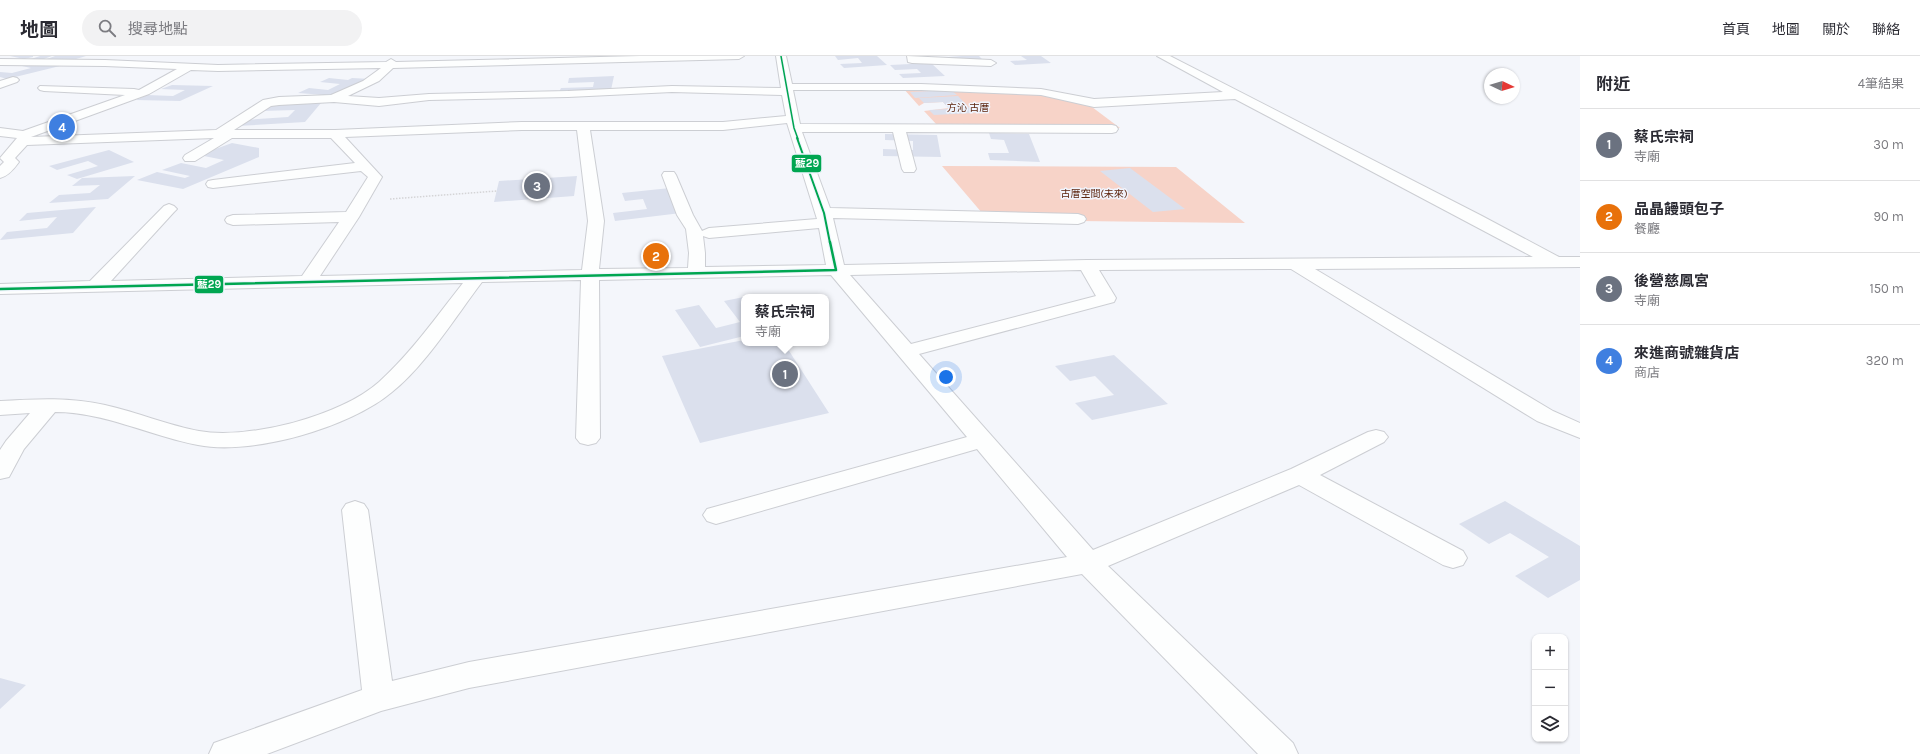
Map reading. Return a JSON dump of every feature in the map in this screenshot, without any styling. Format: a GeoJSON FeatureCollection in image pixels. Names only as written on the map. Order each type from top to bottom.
{"type":"FeatureCollection","features":[{"type":"Feature","properties":{"kind":"street"},"geometry":{"type":"LineString","coordinates":[[70,62],[89,56]]}},
{"type":"Feature","properties":{"kind":"street"},"geometry":{"type":"LineString","coordinates":[[0,174],[12,162],[4,158],[23,138],[145,92],[188,68],[200,56]]}},
{"type":"Feature","properties":{"kind":"street"},"geometry":{"type":"LineString","coordinates":[[0,62],[70,62],[188,68],[392,61],[443,65],[548,66],[587,58],[739,56]]}},
{"type":"Feature","properties":{"kind":"street"},"geometry":{"type":"LineString","coordinates":[[781,56],[793,124],[825,218],[836,270],[1088,563],[1281,754]]}},
{"type":"Feature","properties":{"kind":"street"},"geometry":{"type":"LineString","coordinates":[[912,56],[912,60],[991,63]]}},
{"type":"Feature","properties":{"kind":"street"},"geometry":{"type":"LineString","coordinates":[[1162,56],[1556,262]]}},
{"type":"Feature","properties":{"kind":"street"},"geometry":{"type":"LineString","coordinates":[[334,98],[370,82],[386,71],[392,61]]}},
{"type":"Feature","properties":{"kind":"street"},"geometry":{"type":"LineString","coordinates":[[429,97],[434,81],[443,65]]}},
{"type":"Feature","properties":{"kind":"street"},"geometry":{"type":"LineString","coordinates":[[0,85],[13,80]]}},
{"type":"Feature","properties":{"kind":"street"},"geometry":{"type":"LineString","coordinates":[[190,158],[267,103],[334,98],[379,102],[429,97],[544,95],[672,89],[787,90],[921,87],[1041,92],[1094,103],[1237,95]]}},
{"type":"Feature","properties":{"kind":"street"},"geometry":{"type":"LineString","coordinates":[[44,88],[145,92]]}},
{"type":"Feature","properties":{"kind":"street"},"geometry":{"type":"LineString","coordinates":[[522,126],[531,115]]}},
{"type":"Feature","properties":{"kind":"street"},"geometry":{"type":"LineString","coordinates":[[0,132],[23,138],[224,134],[335,134],[522,126],[723,126],[793,124],[898,128],[1112,129]]}},
{"type":"Feature","properties":{"kind":"street"},"geometry":{"type":"LineString","coordinates":[[583,126],[596,221],[590,275],[588,438]]}},
{"type":"Feature","properties":{"kind":"street"},"geometry":{"type":"LineString","coordinates":[[898,128],[909,168]]}},
{"type":"Feature","properties":{"kind":"street"},"geometry":{"type":"LineString","coordinates":[[308,281],[376,177],[335,134]]}},
{"type":"Feature","properties":{"kind":"street"},"geometry":{"type":"LineString","coordinates":[[213,184],[366,166]]}},
{"type":"Feature","properties":{"kind":"street"},"geometry":{"type":"LineString","coordinates":[[669,176],[685,215],[694,229],[697,253],[696,273]]}},
{"type":"Feature","properties":{"kind":"street"},"geometry":{"type":"LineString","coordinates":[[95,287],[168,209]]}},
{"type":"Feature","properties":{"kind":"street"},"geometry":{"type":"LineString","coordinates":[[233,220],[351,217]]}},
{"type":"Feature","properties":{"kind":"street"},"geometry":{"type":"LineString","coordinates":[[709,233],[825,218],[1078,219]]}},
{"type":"Feature","properties":{"kind":"street"},"geometry":{"type":"LineString","coordinates":[[0,289],[477,277],[1087,265],[1580,262]]}},
{"type":"Feature","properties":{"kind":"street"},"geometry":{"type":"LineString","coordinates":[[1293,263],[1545,416],[1580,431]]}},
{"type":"Feature","properties":{"kind":"street"},"geometry":{"type":"LineString","coordinates":[[906,351],[1107,298],[1087,265]]}},
{"type":"Feature","properties":{"kind":"street"},"geometry":{"type":"LineString","coordinates":[[0,408],[49,404],[94,409],[199,438],[232,441],[276,434],[336,416],[360,405],[386,388],[416,354],[477,277]]}},
{"type":"Feature","properties":{"kind":"street"},"geometry":{"type":"LineString","coordinates":[[0,471],[14,446],[49,404]]}},
{"type":"Feature","properties":{"kind":"street"},"geometry":{"type":"LineString","coordinates":[[226,754],[379,698],[469,675],[1088,563],[1300,475],[1376,437]]}},
{"type":"Feature","properties":{"kind":"street"},"geometry":{"type":"LineString","coordinates":[[716,515],[983,440]]}},
{"type":"Feature","properties":{"kind":"street"},"geometry":{"type":"LineString","coordinates":[[1300,475],[1453,558]]}},
{"type":"Feature","properties":{"kind":"street"},"geometry":{"type":"LineString","coordinates":[[355,510],[379,698]]}},
{"type":"Feature","properties":{"kind":"path"},"geometry":{"type":"LineString","coordinates":[[361,201],[497,191]]}},
{"type":"Feature","properties":{"kind":"green space","name":"方沁 古厝"},"geometry":{"type":"Polygon","coordinates":[[[903,88],[1044,94],[1088,104],[1120,128],[937,125],[924,111],[949,108],[943,102],[924,103],[919,106],[903,88]]]}},
{"type":"Feature","properties":{"kind":"green space","name":"古厝空間(未來)"},"geometry":{"type":"Polygon","coordinates":[[[942,166],[1176,167],[1245,223],[988,220],[942,166]]]}},
{"type":"Feature","properties":{"kind":"building"},"geometry":{"type":"Polygon","coordinates":[[[10,56],[33,56],[33,57],[24,59],[10,56]]]}},
{"type":"Feature","properties":{"kind":"building"},"geometry":{"type":"Polygon","coordinates":[[[40,56],[52,56],[41,60],[31,59],[40,56]]]}},
{"type":"Feature","properties":{"kind":"building"},"geometry":{"type":"Polygon","coordinates":[[[55,56],[86,56],[73,60],[47,59],[55,56]]]}},
{"type":"Feature","properties":{"kind":"building"},"geometry":{"type":"Polygon","coordinates":[[[835,56],[877,56],[887,65],[844,68],[840,64],[862,63],[858,58],[838,60],[835,56]]]}},
{"type":"Feature","properties":{"kind":"building"},"geometry":{"type":"Polygon","coordinates":[[[979,56],[982,59],[952,61],[948,57],[979,56]]]}},
{"type":"Feature","properties":{"kind":"building"},"geometry":{"type":"Polygon","coordinates":[[[1021,56],[1041,56],[1051,63],[1015,65],[1010,61],[1027,60],[1021,56]]]}},
{"type":"Feature","properties":{"kind":"building"},"geometry":{"type":"Polygon","coordinates":[[[34,63],[64,65],[7,79],[0,77],[0,72],[12,73],[31,68],[22,66],[34,63]]]}},
{"type":"Feature","properties":{"kind":"building"},"geometry":{"type":"Polygon","coordinates":[[[931,63],[945,76],[903,78],[899,74],[921,73],[917,69],[895,70],[890,65],[931,63]]]}},
{"type":"Feature","properties":{"kind":"building"},"geometry":{"type":"Polygon","coordinates":[[[614,76],[611,90],[559,92],[561,88],[593,87],[594,82],[568,83],[569,78],[614,76]]]}},
{"type":"Feature","properties":{"kind":"building"},"geometry":{"type":"Polygon","coordinates":[[[329,78],[348,80],[352,78],[371,79],[337,96],[298,93],[309,88],[328,90],[340,84],[320,82],[329,78]]]}},
{"type":"Feature","properties":{"kind":"building"},"geometry":{"type":"Polygon","coordinates":[[[172,85],[213,86],[180,101],[136,100],[147,95],[173,96],[185,90],[161,89],[172,85]]]}},
{"type":"Feature","properties":{"kind":"building"},"geometry":{"type":"Polygon","coordinates":[[[951,90],[957,95],[915,98],[910,92],[951,90]]]}},
{"type":"Feature","properties":{"kind":"building"},"geometry":{"type":"Polygon","coordinates":[[[958,96],[974,113],[934,115],[929,110],[949,109],[943,102],[924,103],[919,98],[958,96]]]}},
{"type":"Feature","properties":{"kind":"building"},"geometry":{"type":"Polygon","coordinates":[[[321,103],[305,122],[237,126],[243,120],[288,117],[295,110],[261,111],[265,106],[321,103]]]}},
{"type":"Feature","properties":{"kind":"building"},"geometry":{"type":"Polygon","coordinates":[[[989,133],[1029,134],[1040,162],[990,160],[988,153],[1009,153],[1004,140],[991,139],[989,133]]]}},
{"type":"Feature","properties":{"kind":"building"},"geometry":{"type":"Polygon","coordinates":[[[885,134],[937,135],[941,157],[883,156],[883,149],[913,150],[913,141],[885,140],[885,134]]]}},
{"type":"Feature","properties":{"kind":"building"},"geometry":{"type":"Polygon","coordinates":[[[232,143],[259,148],[259,157],[183,189],[137,180],[157,172],[185,178],[190,176],[162,170],[181,163],[206,168],[224,160],[199,155],[232,143]]]}},
{"type":"Feature","properties":{"kind":"building"},"geometry":{"type":"Polygon","coordinates":[[[109,150],[134,162],[77,179],[67,175],[98,166],[88,161],[57,170],[49,166],[109,150]]]}},
{"type":"Feature","properties":{"kind":"building"},"geometry":{"type":"Polygon","coordinates":[[[1130,168],[1185,209],[1153,212],[1100,171],[1130,168]]]}},
{"type":"Feature","properties":{"kind":"building"},"geometry":{"type":"Polygon","coordinates":[[[135,176],[108,199],[49,203],[59,195],[90,193],[100,185],[72,186],[82,178],[135,176]]]}},
{"type":"Feature","properties":{"kind":"building"},"geometry":{"type":"Polygon","coordinates":[[[577,176],[574,196],[494,202],[499,181],[577,176]]]}},
{"type":"Feature","properties":{"kind":"building"},"geometry":{"type":"Polygon","coordinates":[[[670,188],[681,213],[615,221],[613,213],[647,209],[643,199],[625,201],[622,193],[670,188]]]}},
{"type":"Feature","properties":{"kind":"building"},"geometry":{"type":"Polygon","coordinates":[[[96,207],[73,233],[0,240],[7,232],[47,228],[57,217],[19,221],[27,213],[96,207]]]}},
{"type":"Feature","properties":{"kind":"building"},"geometry":{"type":"Polygon","coordinates":[[[741,298],[741,337],[700,347],[675,310],[699,305],[716,328],[740,322],[724,301],[741,298]]]}},
{"type":"Feature","properties":{"kind":"building"},"geometry":{"type":"Polygon","coordinates":[[[741,341],[741,346],[786,346],[829,413],[700,443],[662,356],[741,341]]]}},
{"type":"Feature","properties":{"kind":"building"},"geometry":{"type":"Polygon","coordinates":[[[1114,355],[1168,404],[1092,420],[1075,403],[1114,395],[1095,376],[1070,381],[1055,366],[1114,355]]]}},
{"type":"Feature","properties":{"kind":"building"},"geometry":{"type":"Polygon","coordinates":[[[1505,501],[1580,546],[1580,580],[1548,598],[1515,576],[1549,557],[1510,533],[1489,544],[1459,524],[1505,501]]]}},
{"type":"Feature","properties":{"kind":"building"},"geometry":{"type":"Polygon","coordinates":[[[0,678],[26,685],[0,709],[0,678]]]}},
{"type":"Feature","properties":{"kind":"transit line","name":"藍29"},"geometry":{"type":"LineString","coordinates":[[781,56],[794,128],[824,213],[836,270]]}},
{"type":"Feature","properties":{"kind":"transit line","name":"藍29"},"geometry":{"type":"LineString","coordinates":[[0,289],[836,270]]}},
{"type":"Feature","properties":{"kind":"place","name":"來進商號雜貨店"},"geometry":{"type":"Point","coordinates":[62,127]}},
{"type":"Feature","properties":{"kind":"place","name":"後營慈鳳宮"},"geometry":{"type":"Point","coordinates":[537,186]}},
{"type":"Feature","properties":{"kind":"place","name":"品晶饅頭包子"},"geometry":{"type":"Point","coordinates":[656,256]}},
{"type":"Feature","properties":{"kind":"place","name":"蔡氏宗祠"},"geometry":{"type":"Point","coordinates":[785,374]}}]}
